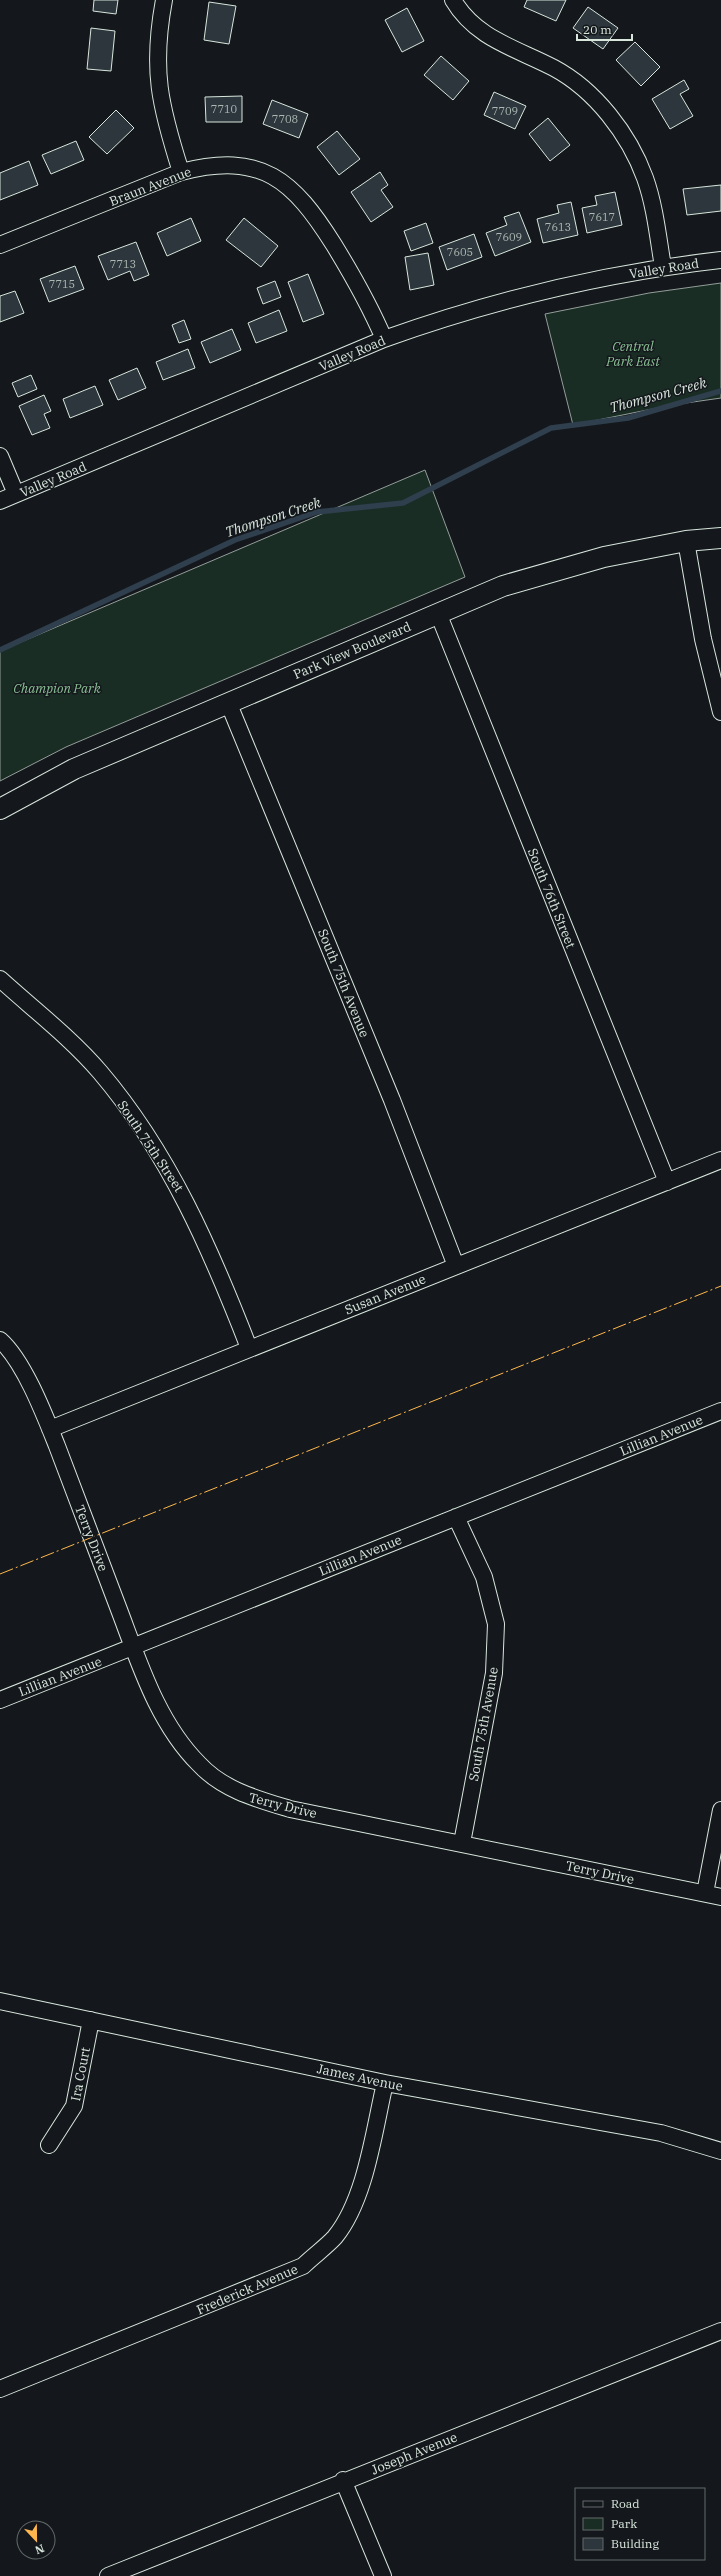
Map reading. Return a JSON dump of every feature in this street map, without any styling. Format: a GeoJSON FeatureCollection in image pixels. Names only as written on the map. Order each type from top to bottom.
{"type":"FeatureCollection","features":[{"type":"Feature","properties":{"kind":"street"},"geometry":{"type":"LineString","coordinates":[[164,0],[158,34],[157,72],[164,114],[181,172]]}},
{"type":"Feature","properties":{"kind":"street"},"geometry":{"type":"LineString","coordinates":[[453,0],[479,30],[497,42],[565,75],[584,90],[608,116],[629,145],[645,177],[663,267]]}},
{"type":"Feature","properties":{"kind":"street","name":"Braun Avenue"},"geometry":{"type":"LineString","coordinates":[[0,245],[181,172],[217,165],[253,168],[276,177],[294,191],[316,216],[353,276],[384,339]]}},
{"type":"Feature","properties":{"kind":"street","name":"Valley Road"},"geometry":{"type":"LineString","coordinates":[[0,501],[384,339],[446,317],[541,290],[663,267],[721,260]]}},
{"type":"Feature","properties":{"kind":"street"},"geometry":{"type":"LineString","coordinates":[[0,456],[16,494]]}},
{"type":"Feature","properties":{"kind":"street","name":"Park View Boulevard"},"geometry":{"type":"LineString","coordinates":[[0,809],[74,769],[228,702],[503,586],[604,557],[686,541],[721,538]]}},
{"type":"Feature","properties":{"kind":"street"},"geometry":{"type":"LineString","coordinates":[[686,541],[703,639],[721,712]]}},
{"type":"Feature","properties":{"kind":"street","name":"South 76th Street"},"geometry":{"type":"LineString","coordinates":[[438,613],[667,1182]]}},
{"type":"Feature","properties":{"kind":"street","name":"South 75th Avenue"},"geometry":{"type":"LineString","coordinates":[[228,702],[392,1100],[456,1266]]}},
{"type":"Feature","properties":{"kind":"street","name":"South 75th Street"},"geometry":{"type":"LineString","coordinates":[[0,979],[100,1072],[144,1132],[182,1193],[214,1260],[249,1348]]}},
{"type":"Feature","properties":{"kind":"street","name":"Susan Avenue"},"geometry":{"type":"LineString","coordinates":[[50,1429],[721,1160]]}},
{"type":"Feature","properties":{"kind":"street","name":"Terry Drive"},"geometry":{"type":"LineString","coordinates":[[0,1340],[7,1346],[30,1385],[50,1429],[149,1688],[174,1736],[199,1766],[241,1795],[290,1809],[721,1896]]}},
{"type":"Feature","properties":{"kind":"street","name":"Lillian Avenue"},"geometry":{"type":"LineString","coordinates":[[0,1700],[134,1648],[456,1516],[721,1411]]}},
{"type":"Feature","properties":{"kind":"street","name":"South 75th Avenue"},"geometry":{"type":"LineString","coordinates":[[456,1516],[484,1577],[496,1624],[494,1673],[462,1843]]}},
{"type":"Feature","properties":{"kind":"street"},"geometry":{"type":"LineString","coordinates":[[705,1893],[721,1810]]}},
{"type":"Feature","properties":{"kind":"street","name":"James Avenue"},"geometry":{"type":"LineString","coordinates":[[0,2001],[385,2083],[660,2133],[721,2151]]}},
{"type":"Feature","properties":{"kind":"street","name":"Ira Court"},"geometry":{"type":"LineString","coordinates":[[49,2146],[74,2106],[91,2020]]}},
{"type":"Feature","properties":{"kind":"street","name":"Frederick Avenue"},"geometry":{"type":"LineString","coordinates":[[0,2389],[303,2266],[335,2237],[351,2211],[365,2168],[385,2083]]}},
{"type":"Feature","properties":{"kind":"street","name":"Joseph Avenue"},"geometry":{"type":"LineString","coordinates":[[108,2576],[344,2480],[721,2331]]}},
{"type":"Feature","properties":{"kind":"street"},"geometry":{"type":"LineString","coordinates":[[344,2480],[383,2576]]}},
{"type":"Feature","properties":{"kind":"green space","name":"Central Park East"},"geometry":{"type":"Polygon","coordinates":[[[721,283],[721,398],[672,405],[573,425],[545,314],[649,293],[721,283]]]}},
{"type":"Feature","properties":{"kind":"green space","name":"Champion Park"},"geometry":{"type":"Polygon","coordinates":[[[425,470],[465,577],[66,747],[0,781],[0,651],[425,470]]]}},
{"type":"Feature","properties":{"kind":"building"},"geometry":{"type":"Polygon","coordinates":[[[94,0],[118,0],[116,14],[93,11],[94,0]]]}},
{"type":"Feature","properties":{"kind":"building"},"geometry":{"type":"Polygon","coordinates":[[[527,0],[566,0],[556,21],[524,7],[527,0]]]}},
{"type":"Feature","properties":{"kind":"building"},"geometry":{"type":"Polygon","coordinates":[[[209,2],[236,6],[229,44],[204,40],[209,2]]]}},
{"type":"Feature","properties":{"kind":"building"},"geometry":{"type":"Polygon","coordinates":[[[588,7],[618,28],[603,49],[573,28],[588,7]]]}},
{"type":"Feature","properties":{"kind":"building"},"geometry":{"type":"Polygon","coordinates":[[[407,8],[424,41],[402,52],[385,20],[407,8]]]}},
{"type":"Feature","properties":{"kind":"building"},"geometry":{"type":"Polygon","coordinates":[[[91,28],[115,31],[111,71],[87,69],[91,28]]]}},
{"type":"Feature","properties":{"kind":"building"},"geometry":{"type":"Polygon","coordinates":[[[635,42],[660,67],[641,86],[616,60],[635,42]]]}},
{"type":"Feature","properties":{"kind":"building"},"geometry":{"type":"Polygon","coordinates":[[[441,56],[469,81],[453,100],[424,75],[441,56]]]}},
{"type":"Feature","properties":{"kind":"building"},"geometry":{"type":"Polygon","coordinates":[[[684,80],[689,89],[680,94],[693,116],[670,129],[652,99],[684,80]]]}},
{"type":"Feature","properties":{"kind":"building"},"geometry":{"type":"Polygon","coordinates":[[[494,92],[526,106],[515,129],[484,115],[494,92]]]}},
{"type":"Feature","properties":{"kind":"building"},"geometry":{"type":"Polygon","coordinates":[[[242,96],[242,122],[206,122],[205,97],[242,96]]]}},
{"type":"Feature","properties":{"kind":"building"},"geometry":{"type":"Polygon","coordinates":[[[272,100],[308,114],[299,138],[263,124],[272,100]]]}},
{"type":"Feature","properties":{"kind":"building"},"geometry":{"type":"Polygon","coordinates":[[[116,110],[134,128],[107,154],[89,137],[116,110]]]}},
{"type":"Feature","properties":{"kind":"building"},"geometry":{"type":"Polygon","coordinates":[[[548,118],[570,145],[550,161],[529,134],[548,118]]]}},
{"type":"Feature","properties":{"kind":"building"},"geometry":{"type":"Polygon","coordinates":[[[337,131],[360,159],[339,175],[317,147],[337,131]]]}},
{"type":"Feature","properties":{"kind":"building"},"geometry":{"type":"Polygon","coordinates":[[[76,141],[84,160],[51,174],[42,155],[76,141]]]}},
{"type":"Feature","properties":{"kind":"building"},"geometry":{"type":"Polygon","coordinates":[[[29,161],[38,185],[0,200],[0,173],[29,161]]]}},
{"type":"Feature","properties":{"kind":"building"},"geometry":{"type":"Polygon","coordinates":[[[380,172],[388,185],[381,190],[393,207],[371,222],[351,192],[380,172]]]}},
{"type":"Feature","properties":{"kind":"building"},"geometry":{"type":"Polygon","coordinates":[[[721,185],[721,211],[687,215],[683,189],[721,185]]]}},
{"type":"Feature","properties":{"kind":"building"},"geometry":{"type":"Polygon","coordinates":[[[615,192],[622,225],[587,233],[582,208],[597,205],[595,196],[615,192]]]}},
{"type":"Feature","properties":{"kind":"building"},"geometry":{"type":"Polygon","coordinates":[[[571,202],[578,235],[543,243],[537,219],[559,213],[557,205],[571,202]]]}},
{"type":"Feature","properties":{"kind":"building"},"geometry":{"type":"Polygon","coordinates":[[[519,212],[531,242],[495,256],[486,233],[507,225],[504,217],[519,212]]]}},
{"type":"Feature","properties":{"kind":"building"},"geometry":{"type":"Polygon","coordinates":[[[191,218],[201,241],[167,256],[157,233],[191,218]]]}},
{"type":"Feature","properties":{"kind":"building"},"geometry":{"type":"Polygon","coordinates":[[[244,218],[278,246],[261,267],[226,240],[244,218]]]}},
{"type":"Feature","properties":{"kind":"building"},"geometry":{"type":"Polygon","coordinates":[[[426,223],[433,243],[411,251],[404,231],[426,223]]]}},
{"type":"Feature","properties":{"kind":"building"},"geometry":{"type":"Polygon","coordinates":[[[474,234],[482,257],[447,270],[439,247],[474,234]]]}},
{"type":"Feature","properties":{"kind":"building"},"geometry":{"type":"Polygon","coordinates":[[[136,242],[149,275],[134,281],[130,271],[108,280],[98,256],[136,242]]]}},
{"type":"Feature","properties":{"kind":"building"},"geometry":{"type":"Polygon","coordinates":[[[428,253],[434,285],[410,290],[405,257],[428,253]]]}},
{"type":"Feature","properties":{"kind":"building"},"geometry":{"type":"Polygon","coordinates":[[[75,266],[84,289],[49,302],[40,279],[75,266]]]}},
{"type":"Feature","properties":{"kind":"building"},"geometry":{"type":"Polygon","coordinates":[[[308,274],[324,314],[303,322],[288,282],[308,274]]]}},
{"type":"Feature","properties":{"kind":"building"},"geometry":{"type":"Polygon","coordinates":[[[275,281],[281,297],[263,304],[257,288],[275,281]]]}},
{"type":"Feature","properties":{"kind":"building"},"geometry":{"type":"Polygon","coordinates":[[[15,291],[24,313],[0,322],[0,296],[15,291]]]}},
{"type":"Feature","properties":{"kind":"building"},"geometry":{"type":"Polygon","coordinates":[[[279,310],[287,331],[256,343],[248,323],[279,310]]]}},
{"type":"Feature","properties":{"kind":"building"},"geometry":{"type":"Polygon","coordinates":[[[184,320],[191,339],[179,343],[172,325],[184,320]]]}},
{"type":"Feature","properties":{"kind":"building"},"geometry":{"type":"Polygon","coordinates":[[[232,329],[241,350],[210,363],[201,342],[232,329]]]}},
{"type":"Feature","properties":{"kind":"building"},"geometry":{"type":"Polygon","coordinates":[[[188,349],[195,368],[163,380],[156,362],[188,349]]]}},
{"type":"Feature","properties":{"kind":"building"},"geometry":{"type":"Polygon","coordinates":[[[137,368],[146,388],[118,400],[109,380],[137,368]]]}},
{"type":"Feature","properties":{"kind":"building"},"geometry":{"type":"Polygon","coordinates":[[[31,375],[37,389],[18,397],[12,383],[31,375]]]}},
{"type":"Feature","properties":{"kind":"building"},"geometry":{"type":"Polygon","coordinates":[[[95,386],[103,405],[70,418],[63,399],[95,386]]]}},
{"type":"Feature","properties":{"kind":"building"},"geometry":{"type":"Polygon","coordinates":[[[44,395],[51,411],[44,414],[50,428],[32,435],[19,406],[44,395]]]}},
{"type":"Feature","properties":{"kind":"waterway","name":"Thompson Creek"},"geometry":{"type":"LineString","coordinates":[[0,650],[235,540],[317,512],[403,503],[551,428],[628,418],[721,391]]}},
{"type":"Feature","properties":{"kind":"power"},"geometry":{"type":"LineString","coordinates":[[0,1574],[721,1286]]}}]}
